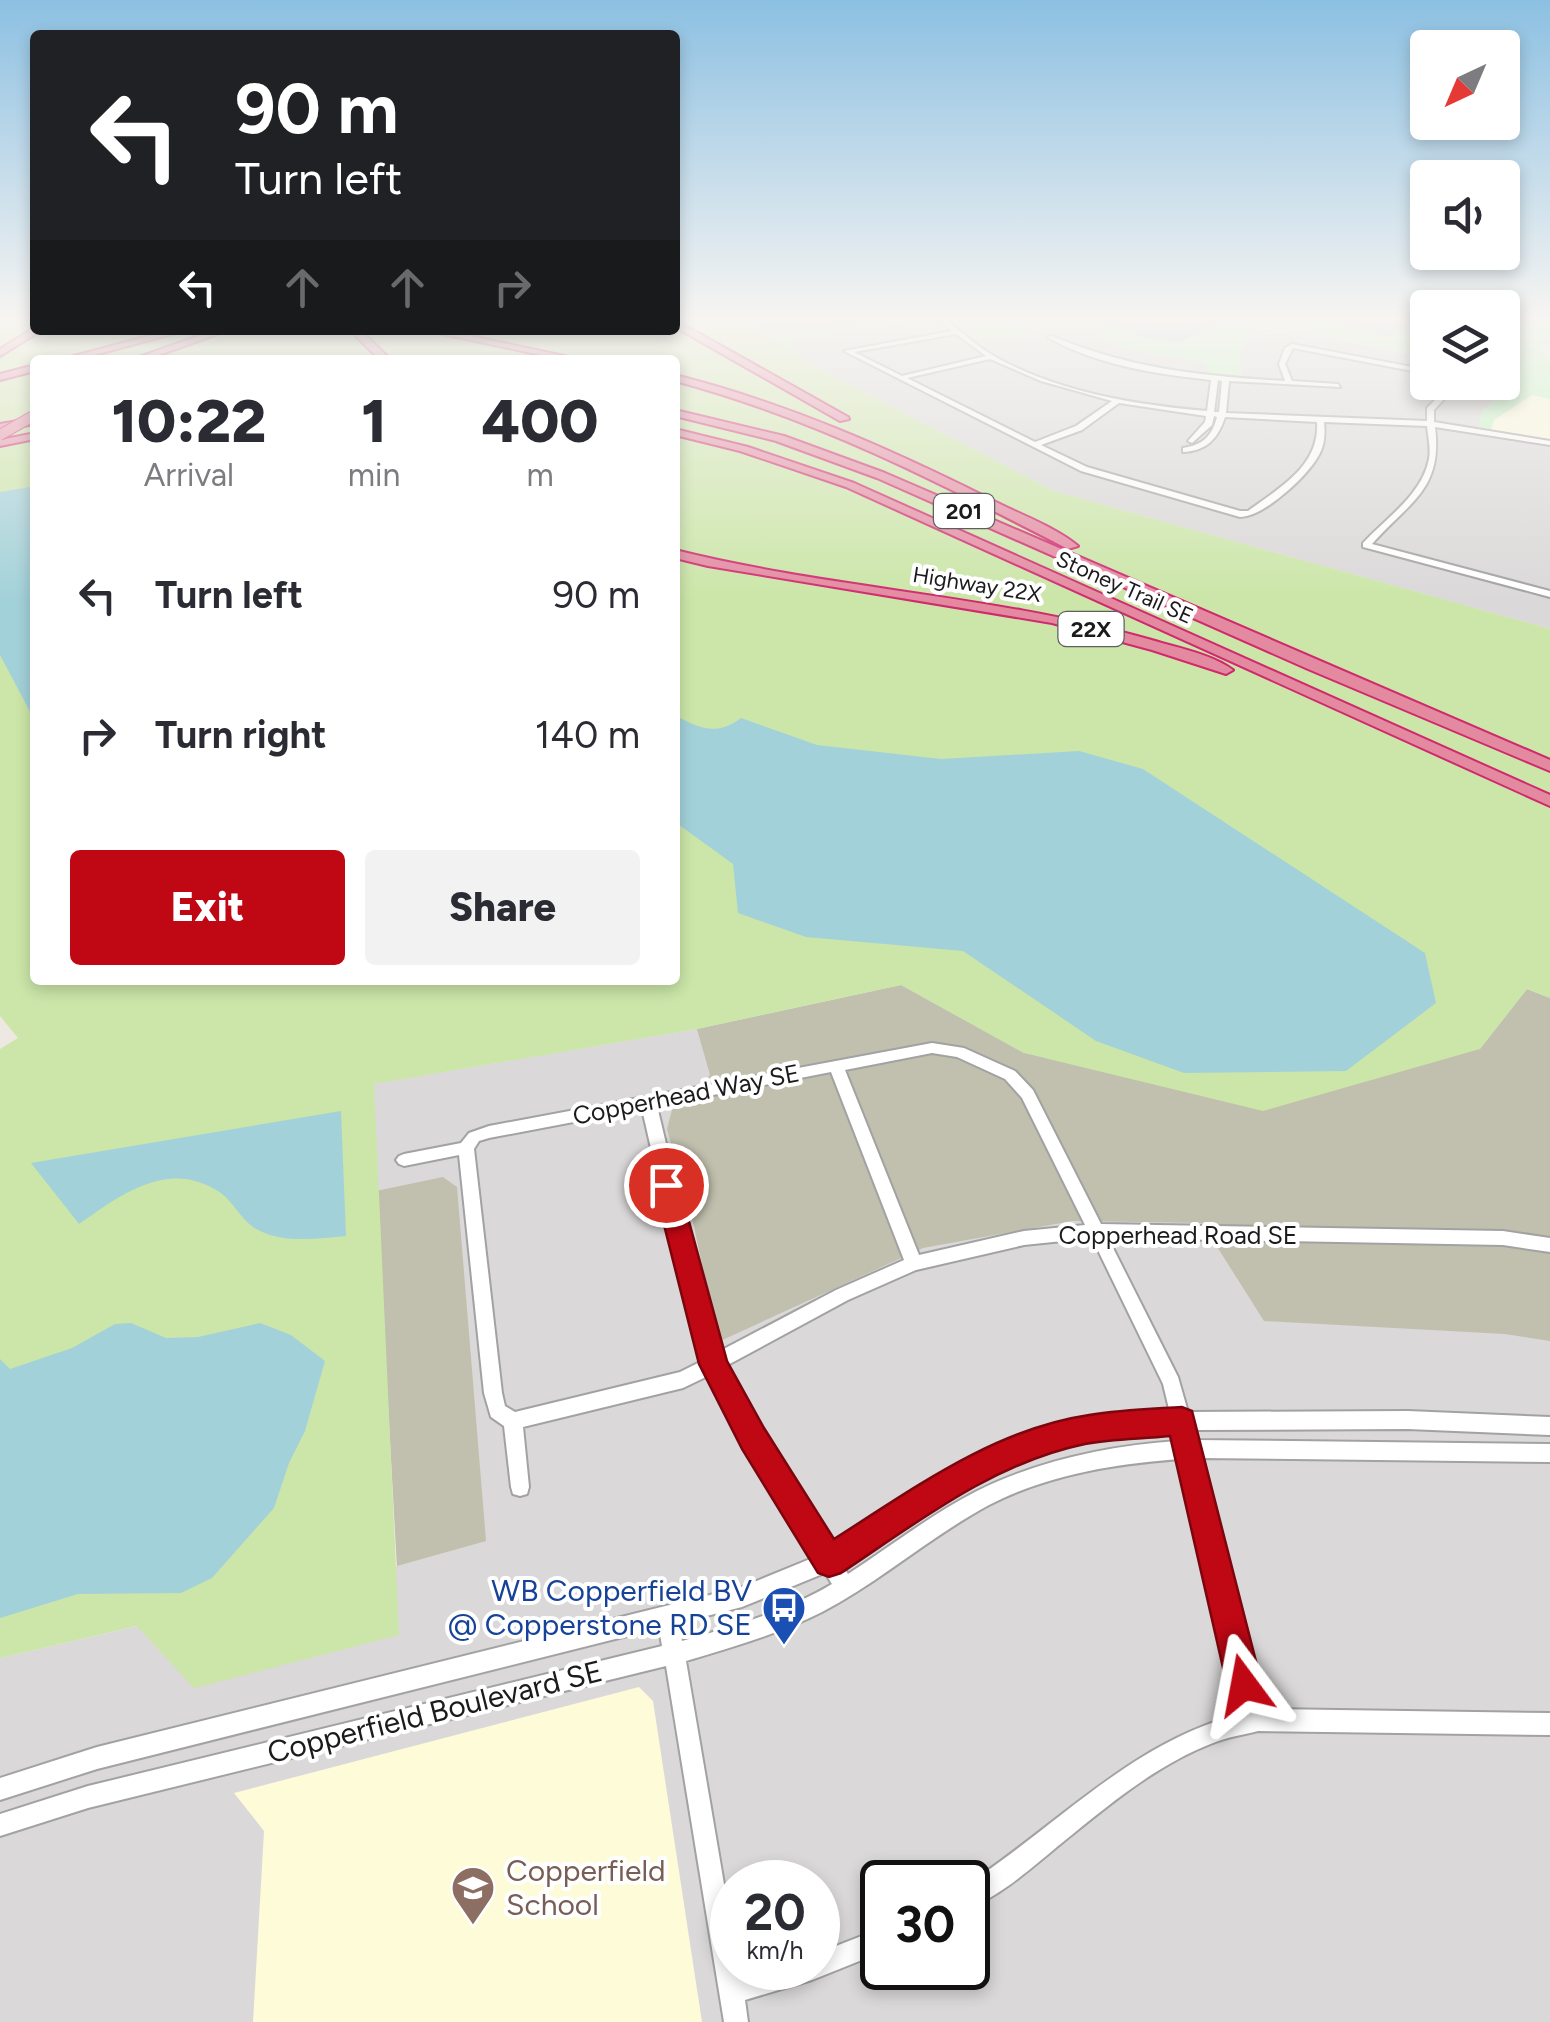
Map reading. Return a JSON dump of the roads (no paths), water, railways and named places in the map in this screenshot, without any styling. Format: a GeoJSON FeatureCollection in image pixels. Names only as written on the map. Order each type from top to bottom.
{"type":"FeatureCollection","features":[{"type":"Feature","properties":{"kind":"highway","name":"22X"},"geometry":{"type":"LineString","coordinates":[[785,411],[820,422],[980,498],[1080,550],[1300,653],[1350,682]]}},
{"type":"Feature","properties":{"kind":"highway"},"geometry":{"type":"LineString","coordinates":[[829,411],[980,498]]}},
{"type":"Feature","properties":{"kind":"highway","name":"Stoney Trail SE"},"geometry":{"type":"LineString","coordinates":[[680,414],[747,429],[871,469],[1350,682],[1550,766]]}},
{"type":"Feature","properties":{"kind":"highway"},"geometry":{"type":"LineString","coordinates":[[0,427],[30,419]]}},
{"type":"Feature","properties":{"kind":"highway"},"geometry":{"type":"LineString","coordinates":[[0,439],[30,421]]}},
{"type":"Feature","properties":{"kind":"highway","name":"Stoney Trail SE"},"geometry":{"type":"LineString","coordinates":[[680,433],[744,449],[850,485],[1550,801]]}},
{"type":"Feature","properties":{"kind":"highway"},"geometry":{"type":"LineString","coordinates":[[0,439],[30,436]]}},
{"type":"Feature","properties":{"kind":"highway","name":"Highway 22X"},"geometry":{"type":"LineString","coordinates":[[680,555],[792,579],[1004,610],[1125,637],[1252,680],[1428,754],[1488,774]]}},
{"type":"Feature","properties":{"kind":"street"},"geometry":{"type":"LineString","coordinates":[[967,411],[1103,476],[1250,514],[1315,459],[1324,440],[1320,419]]}},
{"type":"Feature","properties":{"kind":"street"},"geometry":{"type":"LineString","coordinates":[[1034,445],[1080,428],[1103,411]]}},
{"type":"Feature","properties":{"kind":"street"},"geometry":{"type":"LineString","coordinates":[[1206,411],[1429,427],[1550,445]]}},
{"type":"Feature","properties":{"kind":"street"},"geometry":{"type":"LineString","coordinates":[[1432,411],[1429,427],[1433,449],[1428,474],[1418,491],[1366,545],[1550,594]]}},
{"type":"Feature","properties":{"kind":"street"},"geometry":{"type":"LineString","coordinates":[[1210,412],[1206,428],[1183,449],[1194,450],[1209,440],[1221,424],[1222,412]]}},
{"type":"Feature","properties":{"kind":"street","name":"Copperhead Way SE"},"geometry":{"type":"LineString","coordinates":[[404,1160],[466,1148],[474,1137],[488,1132],[932,1048],[960,1052],[1010,1075],[1028,1094],[1172,1383],[1253,1721]]}},
{"type":"Feature","properties":{"kind":"street"},"geometry":{"type":"LineString","coordinates":[[836,1066],[914,1263]]}},
{"type":"Feature","properties":{"kind":"street"},"geometry":{"type":"LineString","coordinates":[[648,1102],[713,1364],[753,1438],[845,1587]]}},
{"type":"Feature","properties":{"kind":"street"},"geometry":{"type":"LineString","coordinates":[[466,1148],[497,1411],[512,1421],[645,1392],[683,1380],[713,1364]]}},
{"type":"Feature","properties":{"kind":"street","name":"Copperhead Road SE"},"geometry":{"type":"LineString","coordinates":[[713,1364],[842,1295],[914,1263],[1024,1238],[1098,1231],[1470,1237],[1550,1245]]}},
{"type":"Feature","properties":{"kind":"street","name":"Copperfield Boulevard SE"},"geometry":{"type":"LineString","coordinates":[[0,1788],[97,1758],[668,1618],[777,1586],[829,1561],[956,1479],[1021,1448],[1086,1430],[1182,1421],[1408,1420],[1550,1426]]}},
{"type":"Feature","properties":{"kind":"street"},"geometry":{"type":"LineString","coordinates":[[512,1421],[520,1488]]}},
{"type":"Feature","properties":{"kind":"street","name":"Copperfield Boulevard SE"},"geometry":{"type":"LineString","coordinates":[[0,1825],[88,1797],[674,1654],[770,1624],[845,1587],[957,1513],[1028,1478],[1099,1457],[1188,1449],[1550,1452]]}},
{"type":"Feature","properties":{"kind":"street"},"geometry":{"type":"LineString","coordinates":[[668,1618],[736,2022]]}},
{"type":"Feature","properties":{"kind":"street"},"geometry":{"type":"LineString","coordinates":[[990,1882],[1054,1838],[1152,1758],[1205,1732],[1253,1721],[1550,1724]]}},
{"type":"Feature","properties":{"kind":"street"},"geometry":{"type":"LineString","coordinates":[[731,1992],[737,1990]]}},
{"type":"Feature","properties":{"kind":"water"},"geometry":{"type":"Polygon","coordinates":[[[30,487],[30,712],[0,655],[0,492],[30,487]]]}},
{"type":"Feature","properties":{"kind":"water"},"geometry":{"type":"Polygon","coordinates":[[[680,718],[716,729],[741,718],[817,745],[941,759],[1079,751],[1143,769],[1425,953],[1436,1003],[1346,1071],[1184,1073],[1096,1041],[963,951],[806,937],[738,913],[733,864],[680,826],[680,718]]]}},
{"type":"Feature","properties":{"kind":"water"},"geometry":{"type":"Polygon","coordinates":[[[341,1111],[346,1236],[274,1236],[249,1224],[221,1193],[183,1179],[165,1179],[130,1191],[79,1224],[31,1163],[341,1111]]]}},
{"type":"Feature","properties":{"kind":"water"},"geometry":{"type":"Polygon","coordinates":[[[131,1323],[166,1338],[198,1337],[260,1323],[291,1335],[325,1361],[305,1431],[274,1508],[212,1578],[181,1593],[78,1594],[0,1618],[0,1359],[10,1369],[72,1348],[115,1324],[131,1323]]]}},
{"type":"Feature","properties":{"kind":"place","name":"WB Copperfield BV @ Copperstone RD SE"},"geometry":{"type":"Point","coordinates":[784,1646]}},
{"type":"Feature","properties":{"kind":"place","name":"Copperfield School"},"geometry":{"type":"Point","coordinates":[473,1926]}}]}
